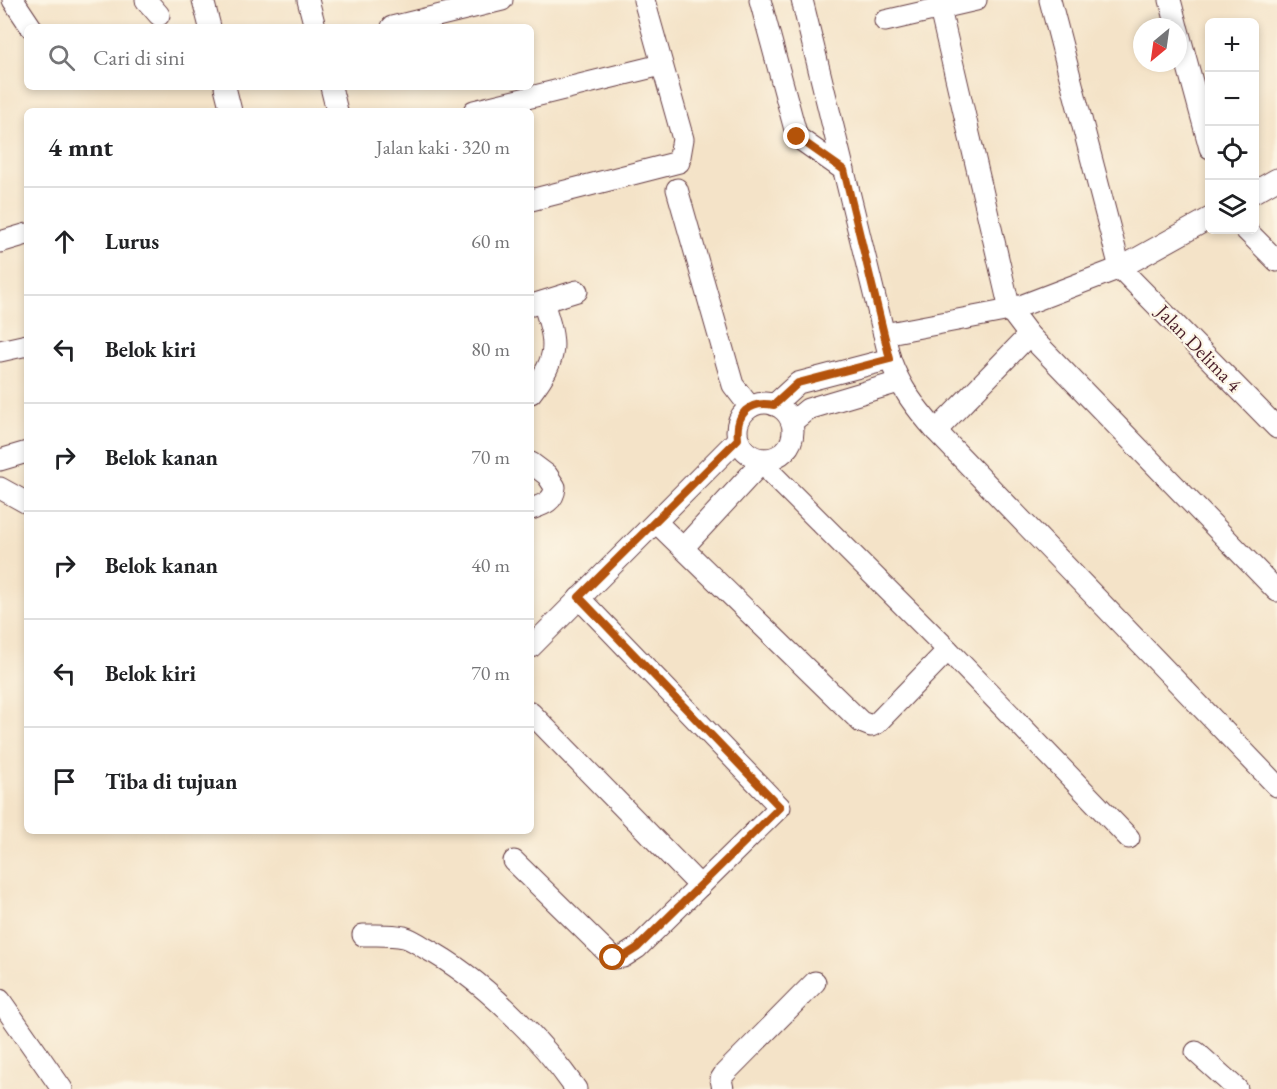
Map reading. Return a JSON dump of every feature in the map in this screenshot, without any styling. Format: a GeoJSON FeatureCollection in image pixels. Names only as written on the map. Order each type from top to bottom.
{"type":"FeatureCollection","features":[{"type":"Feature","properties":{"kind":"street"},"geometry":{"type":"LineString","coordinates":[[0,3],[5,0]]}},
{"type":"Feature","properties":{"kind":"street"},"geometry":{"type":"LineString","coordinates":[[13,0],[29,24]]}},
{"type":"Feature","properties":{"kind":"street"},"geometry":{"type":"LineString","coordinates":[[203,0],[209,24]]}},
{"type":"Feature","properties":{"kind":"street"},"geometry":{"type":"LineString","coordinates":[[308,0],[314,24]]}},
{"type":"Feature","properties":{"kind":"street"},"geometry":{"type":"LineString","coordinates":[[404,24],[502,0]]}},
{"type":"Feature","properties":{"kind":"street"},"geometry":{"type":"LineString","coordinates":[[534,199],[680,162],[683,139],[644,0]]}},
{"type":"Feature","properties":{"kind":"street"},"geometry":{"type":"LineString","coordinates":[[760,0],[797,137],[844,170]]}},
{"type":"Feature","properties":{"kind":"street"},"geometry":{"type":"LineString","coordinates":[[802,0],[890,359],[898,382],[914,406],[936,431],[1277,786]]}},
{"type":"Feature","properties":{"kind":"street"},"geometry":{"type":"LineString","coordinates":[[885,21],[976,0]]}},
{"type":"Feature","properties":{"kind":"street"},"geometry":{"type":"LineString","coordinates":[[1050,0],[1120,267]]}},
{"type":"Feature","properties":{"kind":"street"},"geometry":{"type":"LineString","coordinates":[[1170,0],[1175,18]]}},
{"type":"Feature","properties":{"kind":"street"},"geometry":{"type":"LineString","coordinates":[[940,9],[1010,310],[1029,336],[1277,591]]}},
{"type":"Feature","properties":{"kind":"street"},"geometry":{"type":"LineString","coordinates":[[486,108],[661,64]]}},
{"type":"Feature","properties":{"kind":"street"},"geometry":{"type":"LineString","coordinates":[[1187,64],[1205,133]]}},
{"type":"Feature","properties":{"kind":"street"},"geometry":{"type":"LineString","coordinates":[[226,90],[230,108]]}},
{"type":"Feature","properties":{"kind":"street"},"geometry":{"type":"LineString","coordinates":[[332,90],[336,108]]}},
{"type":"Feature","properties":{"kind":"street"},"geometry":{"type":"LineString","coordinates":[[1259,189],[1277,179]]}},
{"type":"Feature","properties":{"kind":"street"},"geometry":{"type":"LineString","coordinates":[[677,189],[733,385],[750,407]]}},
{"type":"Feature","properties":{"kind":"street"},"geometry":{"type":"LineString","coordinates":[[884,334],[1010,310],[1120,267],[1205,220]]}},
{"type":"Feature","properties":{"kind":"street"},"geometry":{"type":"LineString","coordinates":[[1250,234],[1277,261]]}},
{"type":"Feature","properties":{"kind":"street"},"geometry":{"type":"LineString","coordinates":[[0,242],[24,235]]}},
{"type":"Feature","properties":{"kind":"street","name":"Jalan Delima 4"},"geometry":{"type":"LineString","coordinates":[[1120,267],[1277,428]]}},
{"type":"Feature","properties":{"kind":"street"},"geometry":{"type":"LineString","coordinates":[[534,389],[545,373],[553,354],[554,342],[537,304],[577,291]]}},
{"type":"Feature","properties":{"kind":"street"},"geometry":{"type":"LineString","coordinates":[[936,431],[1029,336]]}},
{"type":"Feature","properties":{"kind":"street"},"geometry":{"type":"LineString","coordinates":[[0,351],[24,346]]}},
{"type":"Feature","properties":{"kind":"street"},"geometry":{"type":"LineString","coordinates":[[774,405],[798,383],[890,359]]}},
{"type":"Feature","properties":{"kind":"street"},"geometry":{"type":"LineString","coordinates":[[792,422],[808,409],[898,382]]}},
{"type":"Feature","properties":{"kind":"street"},"geometry":{"type":"LineString","coordinates":[[682,548],[765,459],[778,455],[789,446],[793,435],[792,422],[785,411],[774,405],[762,403],[750,407],[741,415],[737,427],[738,439],[744,449],[753,456],[765,459]]}},
{"type":"Feature","properties":{"kind":"street"},"geometry":{"type":"LineString","coordinates":[[534,644],[738,439]]}},
{"type":"Feature","properties":{"kind":"street"},"geometry":{"type":"LineString","coordinates":[[0,460],[24,453]]}},
{"type":"Feature","properties":{"kind":"street"},"geometry":{"type":"LineString","coordinates":[[765,459],[772,474],[948,650],[1129,838]]}},
{"type":"Feature","properties":{"kind":"street"},"geometry":{"type":"LineString","coordinates":[[534,465],[547,475],[555,487],[552,499],[534,508]]}},
{"type":"Feature","properties":{"kind":"street"},"geometry":{"type":"LineString","coordinates":[[0,488],[24,501]]}},
{"type":"Feature","properties":{"kind":"street"},"geometry":{"type":"LineString","coordinates":[[656,522],[861,723],[871,726],[877,723],[948,650]]}},
{"type":"Feature","properties":{"kind":"street"},"geometry":{"type":"LineString","coordinates":[[514,861],[613,958],[623,957],[637,948],[780,807],[579,597]]}},
{"type":"Feature","properties":{"kind":"street"},"geometry":{"type":"LineString","coordinates":[[534,716],[700,886]]}},
{"type":"Feature","properties":{"kind":"street"},"geometry":{"type":"LineString","coordinates":[[363,935],[405,937],[436,954],[479,983],[565,1073],[576,1089]]}},
{"type":"Feature","properties":{"kind":"street"},"geometry":{"type":"LineString","coordinates":[[723,1089],[721,1079],[725,1073],[815,982]]}},
{"type":"Feature","properties":{"kind":"street"},"geometry":{"type":"LineString","coordinates":[[0,1000],[62,1089]]}},
{"type":"Feature","properties":{"kind":"street"},"geometry":{"type":"LineString","coordinates":[[1196,1052],[1237,1089]]}},
{"type":"Feature","properties":{"kind":"route"},"geometry":{"type":"LineString","coordinates":[[613,958],[623,957],[637,948],[780,807],[579,597],[738,439],[737,427],[741,415],[750,407],[762,403],[774,405],[798,383],[890,359],[844,170],[797,137]]}}]}
